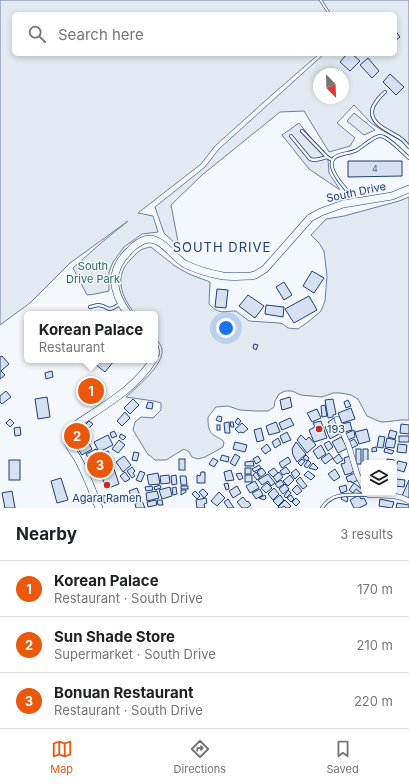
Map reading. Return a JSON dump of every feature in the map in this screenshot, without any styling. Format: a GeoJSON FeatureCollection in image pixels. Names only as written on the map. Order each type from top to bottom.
{"type":"FeatureCollection","features":[{"type":"Feature","properties":{"kind":"main road","name":"South Drive"},"geometry":{"type":"LineString","coordinates":[[126,311],[120,303],[116,292],[115,274],[127,253],[133,247],[146,240],[156,240],[183,263],[199,269],[223,276],[251,276],[255,275],[270,264],[310,218],[321,212],[343,204],[392,196],[409,189]]}},
{"type":"Feature","properties":{"kind":"main road"},"geometry":{"type":"LineString","coordinates":[[99,508],[88,480],[67,439],[68,433],[77,424],[119,397],[134,384],[151,363]]}},
{"type":"Feature","properties":{"kind":"street"},"geometry":{"type":"LineString","coordinates":[[337,419],[349,447],[361,482]]}},
{"type":"Feature","properties":{"kind":"street"},"geometry":{"type":"LineString","coordinates":[[394,496],[404,498],[409,501]]}},
{"type":"Feature","properties":{"kind":"lane"},"geometry":{"type":"LineString","coordinates":[[385,92],[379,96],[373,107],[372,112],[374,120],[382,128],[402,138],[409,147]]}},
{"type":"Feature","properties":{"kind":"lane"},"geometry":{"type":"LineString","coordinates":[[302,131],[327,157],[332,160]]}},
{"type":"Feature","properties":{"kind":"lane"},"geometry":{"type":"LineString","coordinates":[[291,136],[310,159],[317,160],[327,157]]}},
{"type":"Feature","properties":{"kind":"lane"},"geometry":{"type":"LineString","coordinates":[[358,201],[337,178],[332,168],[332,160],[337,156],[354,151],[375,137],[380,136],[398,147],[409,158]]}},
{"type":"Feature","properties":{"kind":"lane"},"geometry":{"type":"LineString","coordinates":[[90,307],[98,305],[109,309],[120,303]]}},
{"type":"Feature","properties":{"kind":"lane"},"geometry":{"type":"LineString","coordinates":[[322,508],[335,496],[361,494]]}},
{"type":"Feature","properties":{"kind":"green space","name":"South Drive Park"},"geometry":{"type":"Polygon","coordinates":[[[0,0],[319,0],[327,12],[12,12],[12,56],[317,56],[215,146],[201,164],[138,213],[153,216],[158,232],[142,234],[124,247],[113,262],[109,272],[109,291],[87,295],[73,268],[128,221],[70,263],[30,303],[0,325],[0,0]]]}},
{"type":"Feature","properties":{"kind":"green space"},"geometry":{"type":"Polygon","coordinates":[[[322,0],[409,0],[409,145],[371,123],[354,105],[337,123],[355,138],[350,146],[329,152],[304,111],[280,112],[202,175],[171,205],[179,247],[164,233],[155,207],[205,167],[219,149],[322,56],[397,56],[397,12],[330,12],[322,0]]]}},
{"type":"Feature","properties":{"kind":"green space"},"geometry":{"type":"Polygon","coordinates":[[[409,197],[409,420],[382,422],[376,420],[367,416],[358,399],[351,395],[333,393],[322,397],[301,395],[292,391],[285,391],[279,394],[275,401],[274,407],[268,411],[240,410],[228,406],[216,407],[208,417],[208,425],[213,434],[224,442],[223,447],[205,457],[198,459],[192,457],[189,452],[184,449],[166,460],[155,460],[147,453],[133,430],[135,422],[141,417],[153,418],[161,410],[161,403],[126,397],[153,371],[160,359],[162,350],[158,341],[158,311],[133,311],[126,300],[121,286],[122,272],[137,253],[142,249],[151,247],[175,266],[189,274],[210,282],[209,304],[216,310],[224,312],[236,311],[249,321],[279,323],[288,328],[298,329],[321,311],[325,301],[327,276],[324,251],[311,235],[326,219],[344,216],[409,197]]]}},
{"type":"Feature","properties":{"kind":"shaded area"},"geometry":{"type":"Polygon","coordinates":[[[354,113],[375,130],[364,135],[347,121],[354,113]]]}},
{"type":"Feature","properties":{"kind":"shaded area"},"geometry":{"type":"Polygon","coordinates":[[[299,123],[328,159],[329,173],[340,190],[309,169],[282,135],[299,123]]]}},
{"type":"Feature","properties":{"kind":"building"},"geometry":{"type":"Polygon","coordinates":[[[345,56],[354,56],[360,61],[350,71],[349,68],[347,68],[340,62],[345,56]]]}},
{"type":"Feature","properties":{"kind":"building"},"geometry":{"type":"Polygon","coordinates":[[[368,58],[379,71],[372,78],[360,65],[368,58]]]}},
{"type":"Feature","properties":{"kind":"building"},"geometry":{"type":"Polygon","coordinates":[[[390,74],[404,87],[396,95],[383,82],[390,74]]]}},
{"type":"Feature","properties":{"kind":"building"},"geometry":{"type":"Polygon","coordinates":[[[348,161],[402,161],[402,176],[348,177],[348,161]]]}},
{"type":"Feature","properties":{"kind":"building"},"geometry":{"type":"Polygon","coordinates":[[[312,271],[324,278],[314,293],[303,286],[312,271]]]}},
{"type":"Feature","properties":{"kind":"building"},"geometry":{"type":"Polygon","coordinates":[[[284,282],[292,295],[284,300],[276,287],[284,282]]]}},
{"type":"Feature","properties":{"kind":"building"},"geometry":{"type":"Polygon","coordinates":[[[217,289],[228,290],[226,308],[215,307],[217,289]]]}},
{"type":"Feature","properties":{"kind":"building"},"geometry":{"type":"Polygon","coordinates":[[[248,295],[264,306],[255,318],[239,306],[248,295]]]}},
{"type":"Feature","properties":{"kind":"building"},"geometry":{"type":"Polygon","coordinates":[[[309,296],[317,310],[294,323],[285,309],[309,296]]]}},
{"type":"Feature","properties":{"kind":"building"},"geometry":{"type":"Polygon","coordinates":[[[266,305],[284,307],[283,317],[265,314],[266,305]]]}},
{"type":"Feature","properties":{"kind":"building"},"geometry":{"type":"Polygon","coordinates":[[[254,344],[258,345],[256,350],[253,348],[254,344]]]}},
{"type":"Feature","properties":{"kind":"building"},"geometry":{"type":"Polygon","coordinates":[[[2,356],[9,364],[1,371],[5,375],[0,379],[0,357],[2,356]]]}},
{"type":"Feature","properties":{"kind":"building"},"geometry":{"type":"Polygon","coordinates":[[[96,363],[112,363],[105,372],[96,363]]]}},
{"type":"Feature","properties":{"kind":"building"},"geometry":{"type":"Polygon","coordinates":[[[52,371],[53,377],[46,379],[45,373],[52,371]]]}},
{"type":"Feature","properties":{"kind":"building"},"geometry":{"type":"Polygon","coordinates":[[[92,376],[104,390],[89,403],[77,388],[92,376]]]}},
{"type":"Feature","properties":{"kind":"building"},"geometry":{"type":"Polygon","coordinates":[[[6,391],[11,397],[2,404],[0,402],[0,396],[6,391]]]}},
{"type":"Feature","properties":{"kind":"building"},"geometry":{"type":"Polygon","coordinates":[[[47,397],[50,417],[38,419],[35,399],[47,397]]]}},
{"type":"Feature","properties":{"kind":"building"},"geometry":{"type":"Polygon","coordinates":[[[290,397],[292,407],[282,410],[280,400],[290,397]]]}},
{"type":"Feature","properties":{"kind":"building"},"geometry":{"type":"Polygon","coordinates":[[[133,399],[139,405],[130,414],[124,408],[133,399]]]}},
{"type":"Feature","properties":{"kind":"building"},"geometry":{"type":"Polygon","coordinates":[[[333,399],[336,414],[333,415],[333,417],[328,418],[325,400],[333,399]]]}},
{"type":"Feature","properties":{"kind":"building"},"geometry":{"type":"Polygon","coordinates":[[[348,400],[351,406],[346,408],[344,402],[348,400]]]}},
{"type":"Feature","properties":{"kind":"building"},"geometry":{"type":"Polygon","coordinates":[[[148,402],[153,403],[152,409],[146,408],[148,402]]]}},
{"type":"Feature","properties":{"kind":"building"},"geometry":{"type":"Polygon","coordinates":[[[325,405],[327,416],[322,417],[321,406],[325,405]]]}},
{"type":"Feature","properties":{"kind":"building"},"geometry":{"type":"Polygon","coordinates":[[[351,408],[355,419],[342,423],[338,413],[351,408]]]}},
{"type":"Feature","properties":{"kind":"building"},"geometry":{"type":"Polygon","coordinates":[[[317,409],[321,418],[312,422],[307,413],[317,409]]]}},
{"type":"Feature","properties":{"kind":"building"},"geometry":{"type":"Polygon","coordinates":[[[125,412],[130,418],[122,426],[117,421],[125,412]]]}},
{"type":"Feature","properties":{"kind":"building"},"geometry":{"type":"Polygon","coordinates":[[[218,416],[222,417],[221,422],[216,420],[218,416]]]}},
{"type":"Feature","properties":{"kind":"building"},"geometry":{"type":"Polygon","coordinates":[[[238,418],[241,421],[238,425],[235,422],[238,418]]]}},
{"type":"Feature","properties":{"kind":"building"},"geometry":{"type":"Polygon","coordinates":[[[290,418],[294,425],[282,430],[279,423],[290,418]]]}},
{"type":"Feature","properties":{"kind":"building"},"geometry":{"type":"Polygon","coordinates":[[[334,418],[341,433],[330,439],[325,427],[330,425],[328,422],[334,418]]]}},
{"type":"Feature","properties":{"kind":"building"},"geometry":{"type":"Polygon","coordinates":[[[10,419],[14,423],[10,427],[6,423],[10,419]]]}},
{"type":"Feature","properties":{"kind":"building"},"geometry":{"type":"Polygon","coordinates":[[[89,421],[93,424],[88,429],[85,425],[89,421]]]}},
{"type":"Feature","properties":{"kind":"building"},"geometry":{"type":"Polygon","coordinates":[[[321,421],[327,438],[314,442],[309,430],[315,427],[313,423],[321,421]]]}},
{"type":"Feature","properties":{"kind":"building"},"geometry":{"type":"Polygon","coordinates":[[[229,422],[230,433],[225,433],[224,423],[229,422]]]}},
{"type":"Feature","properties":{"kind":"building"},"geometry":{"type":"Polygon","coordinates":[[[230,422],[233,422],[234,427],[231,427],[230,422]]]}},
{"type":"Feature","properties":{"kind":"building"},"geometry":{"type":"Polygon","coordinates":[[[276,422],[280,432],[269,435],[266,426],[276,422]]]}},
{"type":"Feature","properties":{"kind":"building"},"geometry":{"type":"Polygon","coordinates":[[[350,422],[352,430],[345,432],[342,424],[350,422]]]}},
{"type":"Feature","properties":{"kind":"building"},"geometry":{"type":"Polygon","coordinates":[[[242,423],[248,429],[243,433],[239,433],[235,429],[242,423]]]}},
{"type":"Feature","properties":{"kind":"building"},"geometry":{"type":"Polygon","coordinates":[[[401,424],[409,425],[409,434],[400,433],[401,424]]]}},
{"type":"Feature","properties":{"kind":"building"},"geometry":{"type":"Polygon","coordinates":[[[82,425],[87,441],[77,447],[75,442],[76,432],[82,425]]]}},
{"type":"Feature","properties":{"kind":"building"},"geometry":{"type":"Polygon","coordinates":[[[217,425],[220,425],[220,430],[217,430],[217,425]]]}},
{"type":"Feature","properties":{"kind":"building"},"geometry":{"type":"Polygon","coordinates":[[[20,427],[21,435],[15,436],[14,428],[20,427]]]}},
{"type":"Feature","properties":{"kind":"building"},"geometry":{"type":"Polygon","coordinates":[[[261,428],[264,440],[257,442],[254,430],[261,428]]]}},
{"type":"Feature","properties":{"kind":"building"},"geometry":{"type":"Polygon","coordinates":[[[367,429],[370,441],[359,444],[355,432],[367,429]]]}},
{"type":"Feature","properties":{"kind":"building"},"geometry":{"type":"Polygon","coordinates":[[[354,430],[355,437],[348,440],[345,434],[354,430]]]}},
{"type":"Feature","properties":{"kind":"building"},"geometry":{"type":"Polygon","coordinates":[[[390,430],[397,432],[395,439],[388,437],[390,430]]]}},
{"type":"Feature","properties":{"kind":"building"},"geometry":{"type":"Polygon","coordinates":[[[114,431],[117,436],[112,438],[110,433],[114,431]]]}},
{"type":"Feature","properties":{"kind":"building"},"geometry":{"type":"Polygon","coordinates":[[[287,432],[291,440],[283,443],[280,436],[287,432]]]}},
{"type":"Feature","properties":{"kind":"building"},"geometry":{"type":"Polygon","coordinates":[[[121,434],[126,437],[123,440],[119,437],[121,434]]]}},
{"type":"Feature","properties":{"kind":"building"},"geometry":{"type":"Polygon","coordinates":[[[108,435],[113,445],[99,452],[94,442],[108,435]]]}},
{"type":"Feature","properties":{"kind":"building"},"geometry":{"type":"Polygon","coordinates":[[[301,435],[306,440],[309,437],[316,445],[307,453],[297,440],[301,435]]]}},
{"type":"Feature","properties":{"kind":"building"},"geometry":{"type":"Polygon","coordinates":[[[379,436],[385,437],[383,448],[377,447],[379,436]]]}},
{"type":"Feature","properties":{"kind":"building"},"geometry":{"type":"Polygon","coordinates":[[[399,436],[409,436],[409,442],[399,442],[399,436]]]}},
{"type":"Feature","properties":{"kind":"building"},"geometry":{"type":"Polygon","coordinates":[[[341,437],[348,448],[338,453],[332,442],[341,437]]]}},
{"type":"Feature","properties":{"kind":"building"},"geometry":{"type":"Polygon","coordinates":[[[278,438],[281,444],[275,448],[272,442],[278,438]]]}},
{"type":"Feature","properties":{"kind":"building"},"geometry":{"type":"Polygon","coordinates":[[[387,438],[396,440],[394,448],[385,447],[387,438]]]}},
{"type":"Feature","properties":{"kind":"building"},"geometry":{"type":"Polygon","coordinates":[[[354,439],[358,445],[352,448],[349,442],[354,439]]]}},
{"type":"Feature","properties":{"kind":"building"},"geometry":{"type":"Polygon","coordinates":[[[119,440],[125,445],[118,453],[112,449],[119,440]]]}},
{"type":"Feature","properties":{"kind":"building"},"geometry":{"type":"Polygon","coordinates":[[[329,441],[333,447],[328,451],[324,444],[329,441]]]}},
{"type":"Feature","properties":{"kind":"building"},"geometry":{"type":"Polygon","coordinates":[[[88,442],[92,449],[82,455],[78,449],[88,442]]]}},
{"type":"Feature","properties":{"kind":"building"},"geometry":{"type":"Polygon","coordinates":[[[235,442],[247,445],[245,452],[233,449],[235,442]]]}},
{"type":"Feature","properties":{"kind":"building"},"geometry":{"type":"Polygon","coordinates":[[[296,442],[306,454],[297,462],[293,455],[292,449],[296,442]]]}},
{"type":"Feature","properties":{"kind":"building"},"geometry":{"type":"Polygon","coordinates":[[[267,444],[271,450],[265,454],[261,449],[267,444]]]}},
{"type":"Feature","properties":{"kind":"building"},"geometry":{"type":"Polygon","coordinates":[[[398,444],[407,445],[406,453],[397,452],[398,444]]]}},
{"type":"Feature","properties":{"kind":"building"},"geometry":{"type":"Polygon","coordinates":[[[321,445],[326,454],[318,459],[313,451],[321,445]]]}},
{"type":"Feature","properties":{"kind":"building"},"geometry":{"type":"Polygon","coordinates":[[[376,447],[377,451],[372,452],[372,448],[376,447]]]}},
{"type":"Feature","properties":{"kind":"building"},"geometry":{"type":"Polygon","coordinates":[[[385,448],[394,451],[392,454],[384,452],[385,448]]]}},
{"type":"Feature","properties":{"kind":"building"},"geometry":{"type":"Polygon","coordinates":[[[96,449],[99,457],[90,461],[86,454],[96,449]]]}},
{"type":"Feature","properties":{"kind":"building"},"geometry":{"type":"Polygon","coordinates":[[[356,449],[361,449],[361,464],[356,464],[356,449]]]}},
{"type":"Feature","properties":{"kind":"building"},"geometry":{"type":"Polygon","coordinates":[[[363,449],[368,449],[368,460],[363,460],[363,449]]]}},
{"type":"Feature","properties":{"kind":"building"},"geometry":{"type":"Polygon","coordinates":[[[108,451],[111,458],[107,459],[105,452],[108,451]]]}},
{"type":"Feature","properties":{"kind":"building"},"geometry":{"type":"Polygon","coordinates":[[[134,452],[139,453],[137,461],[132,460],[134,452]]]}},
{"type":"Feature","properties":{"kind":"building"},"geometry":{"type":"Polygon","coordinates":[[[329,453],[333,458],[325,464],[321,459],[329,453]]]}},
{"type":"Feature","properties":{"kind":"building"},"geometry":{"type":"Polygon","coordinates":[[[235,454],[240,457],[235,466],[230,463],[235,454]]]}},
{"type":"Feature","properties":{"kind":"building"},"geometry":{"type":"Polygon","coordinates":[[[339,454],[343,460],[337,464],[333,459],[339,454]]]}},
{"type":"Feature","properties":{"kind":"building"},"geometry":{"type":"Polygon","coordinates":[[[222,455],[229,457],[228,462],[220,460],[222,455]]]}},
{"type":"Feature","properties":{"kind":"building"},"geometry":{"type":"Polygon","coordinates":[[[306,455],[309,458],[307,461],[303,458],[306,455]]]}},
{"type":"Feature","properties":{"kind":"building"},"geometry":{"type":"Polygon","coordinates":[[[105,456],[110,466],[101,471],[95,461],[105,456]]]}},
{"type":"Feature","properties":{"kind":"building"},"geometry":{"type":"Polygon","coordinates":[[[124,456],[131,465],[123,472],[116,462],[124,456]]]}},
{"type":"Feature","properties":{"kind":"building"},"geometry":{"type":"Polygon","coordinates":[[[258,456],[261,461],[256,464],[253,459],[258,456]]]}},
{"type":"Feature","properties":{"kind":"building"},"geometry":{"type":"Polygon","coordinates":[[[350,456],[354,471],[345,475],[341,464],[345,463],[344,458],[350,456]]]}},
{"type":"Feature","properties":{"kind":"building"},"geometry":{"type":"Polygon","coordinates":[[[288,457],[291,462],[282,468],[279,463],[288,457]]]}},
{"type":"Feature","properties":{"kind":"building"},"geometry":{"type":"Polygon","coordinates":[[[213,458],[218,461],[214,467],[209,464],[213,458]]]}},
{"type":"Feature","properties":{"kind":"building"},"geometry":{"type":"Polygon","coordinates":[[[179,459],[185,459],[185,470],[179,470],[179,459]]]}},
{"type":"Feature","properties":{"kind":"building"},"geometry":{"type":"Polygon","coordinates":[[[302,459],[305,461],[301,466],[298,463],[302,459]]]}},
{"type":"Feature","properties":{"kind":"building"},"geometry":{"type":"Polygon","coordinates":[[[9,460],[20,460],[20,480],[9,480],[9,460]]]}},
{"type":"Feature","properties":{"kind":"building"},"geometry":{"type":"Polygon","coordinates":[[[308,460],[311,463],[307,468],[304,466],[308,460]]]}},
{"type":"Feature","properties":{"kind":"building"},"geometry":{"type":"Polygon","coordinates":[[[253,461],[254,466],[245,466],[245,462],[253,461]]]}},
{"type":"Feature","properties":{"kind":"building"},"geometry":{"type":"Polygon","coordinates":[[[398,461],[407,463],[404,472],[397,470],[398,461]]]}},
{"type":"Feature","properties":{"kind":"building"},"geometry":{"type":"Polygon","coordinates":[[[313,463],[318,468],[316,470],[309,468],[313,463]]]}},
{"type":"Feature","properties":{"kind":"building"},"geometry":{"type":"Polygon","coordinates":[[[259,465],[261,468],[254,472],[252,469],[259,465]]]}},
{"type":"Feature","properties":{"kind":"building"},"geometry":{"type":"Polygon","coordinates":[[[132,467],[135,471],[133,473],[135,476],[132,478],[127,471],[132,467]]]}},
{"type":"Feature","properties":{"kind":"building"},"geometry":{"type":"Polygon","coordinates":[[[286,467],[290,472],[283,475],[280,471],[286,467]]]}},
{"type":"Feature","properties":{"kind":"building"},"geometry":{"type":"Polygon","coordinates":[[[245,468],[251,468],[251,474],[245,474],[245,468]]]}},
{"type":"Feature","properties":{"kind":"building"},"geometry":{"type":"Polygon","coordinates":[[[262,468],[266,473],[261,477],[257,472],[262,468]]]}},
{"type":"Feature","properties":{"kind":"building"},"geometry":{"type":"Polygon","coordinates":[[[274,468],[278,473],[273,477],[268,472],[274,468]]]}},
{"type":"Feature","properties":{"kind":"building"},"geometry":{"type":"Polygon","coordinates":[[[114,469],[119,484],[106,489],[101,474],[114,469]]]}},
{"type":"Feature","properties":{"kind":"building"},"geometry":{"type":"Polygon","coordinates":[[[296,469],[300,474],[295,479],[291,473],[296,469]]]}},
{"type":"Feature","properties":{"kind":"building"},"geometry":{"type":"Polygon","coordinates":[[[335,469],[340,477],[334,481],[328,474],[335,469]]]}},
{"type":"Feature","properties":{"kind":"building"},"geometry":{"type":"Polygon","coordinates":[[[231,470],[234,480],[226,481],[224,472],[231,470]]]}},
{"type":"Feature","properties":{"kind":"building"},"geometry":{"type":"Polygon","coordinates":[[[140,471],[145,473],[141,482],[136,480],[140,471]]]}},
{"type":"Feature","properties":{"kind":"building"},"geometry":{"type":"Polygon","coordinates":[[[308,471],[315,476],[311,480],[304,475],[308,471]]]}},
{"type":"Feature","properties":{"kind":"building"},"geometry":{"type":"Polygon","coordinates":[[[125,472],[130,479],[125,482],[120,476],[125,472]]]}},
{"type":"Feature","properties":{"kind":"building"},"geometry":{"type":"Polygon","coordinates":[[[201,472],[205,472],[205,483],[197,483],[197,475],[200,476],[201,472]]]}},
{"type":"Feature","properties":{"kind":"building"},"geometry":{"type":"Polygon","coordinates":[[[256,472],[260,478],[257,480],[253,475],[256,472]]]}},
{"type":"Feature","properties":{"kind":"building"},"geometry":{"type":"Polygon","coordinates":[[[279,472],[283,477],[277,482],[273,477],[279,472]]]}},
{"type":"Feature","properties":{"kind":"building"},"geometry":{"type":"Polygon","coordinates":[[[158,473],[160,484],[149,485],[147,475],[158,473]]]}},
{"type":"Feature","properties":{"kind":"building"},"geometry":{"type":"Polygon","coordinates":[[[241,473],[243,478],[239,480],[236,474],[241,473]]]}},
{"type":"Feature","properties":{"kind":"building"},"geometry":{"type":"Polygon","coordinates":[[[355,473],[358,480],[352,483],[351,481],[348,482],[346,477],[355,473]]]}},
{"type":"Feature","properties":{"kind":"building"},"geometry":{"type":"Polygon","coordinates":[[[268,474],[275,483],[271,486],[268,481],[262,485],[258,480],[268,474]]]}},
{"type":"Feature","properties":{"kind":"building"},"geometry":{"type":"Polygon","coordinates":[[[169,475],[170,483],[161,484],[160,476],[169,475]]]}},
{"type":"Feature","properties":{"kind":"building"},"geometry":{"type":"Polygon","coordinates":[[[176,475],[177,484],[172,485],[171,476],[176,475]]]}},
{"type":"Feature","properties":{"kind":"building"},"geometry":{"type":"Polygon","coordinates":[[[245,475],[252,475],[252,482],[245,482],[245,475]]]}},
{"type":"Feature","properties":{"kind":"building"},"geometry":{"type":"Polygon","coordinates":[[[290,475],[294,480],[288,486],[283,481],[290,475]]]}},
{"type":"Feature","properties":{"kind":"building"},"geometry":{"type":"Polygon","coordinates":[[[180,476],[186,476],[187,485],[181,485],[180,476]]]}},
{"type":"Feature","properties":{"kind":"building"},"geometry":{"type":"Polygon","coordinates":[[[300,477],[307,486],[303,489],[296,481],[300,477]]]}},
{"type":"Feature","properties":{"kind":"building"},"geometry":{"type":"Polygon","coordinates":[[[61,478],[68,500],[57,503],[51,481],[61,478]]]}},
{"type":"Feature","properties":{"kind":"building"},"geometry":{"type":"Polygon","coordinates":[[[397,479],[405,480],[404,487],[397,486],[397,479]]]}},
{"type":"Feature","properties":{"kind":"building"},"geometry":{"type":"Polygon","coordinates":[[[281,480],[284,484],[278,488],[275,484],[281,480]]]}},
{"type":"Feature","properties":{"kind":"building"},"geometry":{"type":"Polygon","coordinates":[[[409,480],[409,498],[402,496],[409,480]]]}},
{"type":"Feature","properties":{"kind":"building"},"geometry":{"type":"Polygon","coordinates":[[[255,481],[259,488],[250,493],[246,486],[255,481]]]}},
{"type":"Feature","properties":{"kind":"building"},"geometry":{"type":"Polygon","coordinates":[[[228,483],[229,489],[226,490],[224,484],[228,483]]]}},
{"type":"Feature","properties":{"kind":"building"},"geometry":{"type":"Polygon","coordinates":[[[267,483],[272,488],[266,493],[261,488],[267,483]]]}},
{"type":"Feature","properties":{"kind":"building"},"geometry":{"type":"Polygon","coordinates":[[[354,483],[361,488],[361,493],[356,489],[353,493],[349,490],[354,483]]]}},
{"type":"Feature","properties":{"kind":"building"},"geometry":{"type":"Polygon","coordinates":[[[285,484],[289,489],[283,494],[279,489],[285,484]]]}},
{"type":"Feature","properties":{"kind":"building"},"geometry":{"type":"Polygon","coordinates":[[[160,485],[161,488],[155,490],[154,487],[160,485]]]}},
{"type":"Feature","properties":{"kind":"building"},"geometry":{"type":"Polygon","coordinates":[[[297,485],[302,491],[297,495],[292,490],[297,485]]]}},
{"type":"Feature","properties":{"kind":"building"},"geometry":{"type":"Polygon","coordinates":[[[346,485],[347,491],[341,493],[339,487],[346,485]]]}},
{"type":"Feature","properties":{"kind":"building"},"geometry":{"type":"Polygon","coordinates":[[[152,486],[153,490],[146,491],[145,487],[152,486]]]}},
{"type":"Feature","properties":{"kind":"building"},"geometry":{"type":"Polygon","coordinates":[[[181,486],[188,486],[188,489],[181,489],[181,486]]]}},
{"type":"Feature","properties":{"kind":"building"},"geometry":{"type":"Polygon","coordinates":[[[237,486],[241,493],[233,498],[229,491],[237,486]]]}},
{"type":"Feature","properties":{"kind":"building"},"geometry":{"type":"Polygon","coordinates":[[[170,487],[172,496],[162,499],[159,490],[170,487]]]}},
{"type":"Feature","properties":{"kind":"building"},"geometry":{"type":"Polygon","coordinates":[[[176,487],[177,494],[173,495],[172,488],[176,487]]]}},
{"type":"Feature","properties":{"kind":"building"},"geometry":{"type":"Polygon","coordinates":[[[137,488],[141,498],[133,501],[129,491],[137,488]]]}},
{"type":"Feature","properties":{"kind":"building"},"geometry":{"type":"Polygon","coordinates":[[[274,488],[279,494],[273,500],[268,494],[274,488]]]}},
{"type":"Feature","properties":{"kind":"building"},"geometry":{"type":"Polygon","coordinates":[[[203,489],[208,494],[204,498],[199,492],[203,489]]]}},
{"type":"Feature","properties":{"kind":"building"},"geometry":{"type":"Polygon","coordinates":[[[260,489],[263,495],[256,499],[252,493],[260,489]]]}},
{"type":"Feature","properties":{"kind":"building"},"geometry":{"type":"Polygon","coordinates":[[[181,490],[186,490],[186,492],[181,495],[181,490]]]}},
{"type":"Feature","properties":{"kind":"building"},"geometry":{"type":"Polygon","coordinates":[[[288,490],[291,493],[286,498],[284,496],[288,490]]]}},
{"type":"Feature","properties":{"kind":"building"},"geometry":{"type":"Polygon","coordinates":[[[12,491],[15,508],[5,508],[2,493],[12,491]]]}},
{"type":"Feature","properties":{"kind":"building"},"geometry":{"type":"Polygon","coordinates":[[[157,491],[159,498],[147,501],[146,493],[157,491]]]}},
{"type":"Feature","properties":{"kind":"building"},"geometry":{"type":"Polygon","coordinates":[[[195,491],[200,496],[197,499],[192,494],[195,491]]]}},
{"type":"Feature","properties":{"kind":"building"},"geometry":{"type":"Polygon","coordinates":[[[219,492],[225,498],[217,506],[211,501],[219,492]]]}},
{"type":"Feature","properties":{"kind":"building"},"geometry":{"type":"Polygon","coordinates":[[[109,495],[110,502],[104,503],[103,496],[109,495]]]}},
{"type":"Feature","properties":{"kind":"building"},"geometry":{"type":"Polygon","coordinates":[[[118,495],[120,502],[114,503],[113,496],[118,495]]]}},
{"type":"Feature","properties":{"kind":"building"},"geometry":{"type":"Polygon","coordinates":[[[265,495],[266,498],[264,500],[259,498],[265,495]]]}},
{"type":"Feature","properties":{"kind":"building"},"geometry":{"type":"Polygon","coordinates":[[[280,495],[284,500],[278,506],[273,501],[280,495]]]}},
{"type":"Feature","properties":{"kind":"building"},"geometry":{"type":"Polygon","coordinates":[[[291,495],[294,499],[291,502],[287,498],[291,495]]]}},
{"type":"Feature","properties":{"kind":"building"},"geometry":{"type":"Polygon","coordinates":[[[343,495],[348,498],[347,502],[341,499],[343,495]]]}},
{"type":"Feature","properties":{"kind":"building"},"geometry":{"type":"Polygon","coordinates":[[[359,495],[361,499],[364,498],[367,504],[359,508],[354,508],[350,500],[359,495]]]}},
{"type":"Feature","properties":{"kind":"building"},"geometry":{"type":"Polygon","coordinates":[[[243,497],[251,505],[247,508],[242,508],[237,502],[243,497]]]}},
{"type":"Feature","properties":{"kind":"building"},"geometry":{"type":"Polygon","coordinates":[[[206,498],[207,503],[204,504],[205,508],[197,508],[196,500],[206,498]]]}},
{"type":"Feature","properties":{"kind":"building"},"geometry":{"type":"Polygon","coordinates":[[[296,498],[300,502],[296,506],[292,502],[296,498]]]}},
{"type":"Feature","properties":{"kind":"building"},"geometry":{"type":"Polygon","coordinates":[[[228,499],[234,508],[228,508],[224,502],[228,499]]]}},
{"type":"Feature","properties":{"kind":"building"},"geometry":{"type":"Polygon","coordinates":[[[380,499],[394,502],[392,508],[379,506],[380,499]]]}},
{"type":"Feature","properties":{"kind":"building"},"geometry":{"type":"Polygon","coordinates":[[[156,500],[157,505],[148,507],[147,502],[156,500]]]}},
{"type":"Feature","properties":{"kind":"building"},"geometry":{"type":"Polygon","coordinates":[[[157,500],[162,500],[163,505],[158,505],[157,500]]]}},
{"type":"Feature","properties":{"kind":"building"},"geometry":{"type":"Polygon","coordinates":[[[285,500],[291,506],[289,508],[284,506],[279,508],[278,507],[285,500]]]}},
{"type":"Feature","properties":{"kind":"building"},"geometry":{"type":"Polygon","coordinates":[[[142,501],[145,508],[136,508],[135,504],[142,501]]]}},
{"type":"Feature","properties":{"kind":"building"},"geometry":{"type":"Polygon","coordinates":[[[397,503],[409,505],[409,508],[396,508],[397,503]]]}},
{"type":"Feature","properties":{"kind":"place","name":"Korean Palace"},"geometry":{"type":"Point","coordinates":[91,391]}},
{"type":"Feature","properties":{"kind":"place","name":"193"},"geometry":{"type":"Point","coordinates":[319,429]}},
{"type":"Feature","properties":{"kind":"place","name":"Sun Shade Store"},"geometry":{"type":"Point","coordinates":[77,436]}},
{"type":"Feature","properties":{"kind":"place","name":"Bonuan Restaurant"},"geometry":{"type":"Point","coordinates":[100,465]}},
{"type":"Feature","properties":{"kind":"place","name":"Agara Ramen"},"geometry":{"type":"Point","coordinates":[107,485]}},
{"type":"Feature","properties":{"kind":"district","name":"SOUTH DRIVE"},"geometry":{"type":"Point","coordinates":[222,247]}}]}
